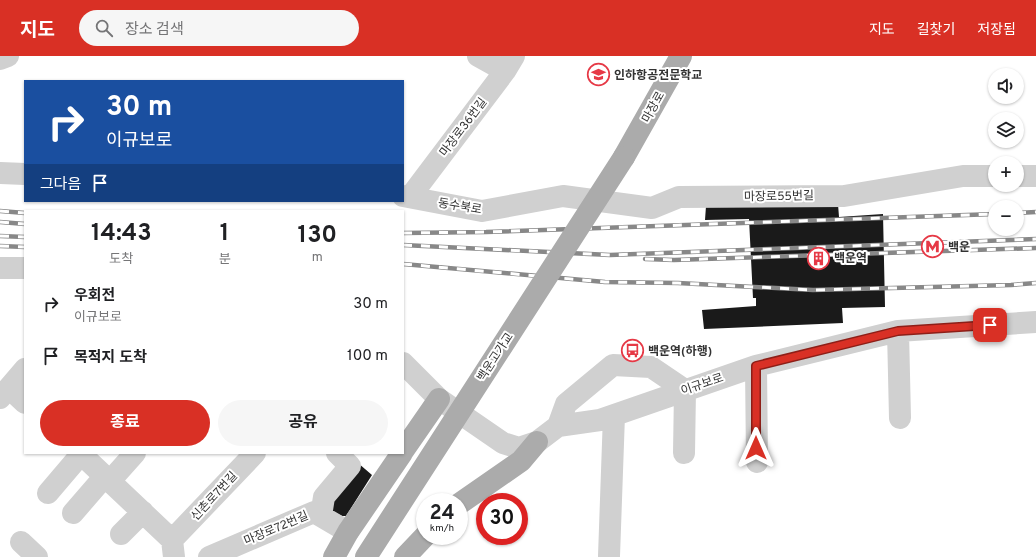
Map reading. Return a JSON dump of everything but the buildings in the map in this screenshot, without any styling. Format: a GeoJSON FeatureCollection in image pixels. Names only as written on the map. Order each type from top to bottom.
{"type":"FeatureCollection","features":[{"type":"Feature","properties":{"kind":"main road","name":"마장로"},"geometry":{"type":"LineString","coordinates":[[624,157],[681,56]]}},
{"type":"Feature","properties":{"kind":"main road","name":"백운고가교"},"geometry":{"type":"LineString","coordinates":[[366,557],[624,157]]}},
{"type":"Feature","properties":{"kind":"main road"},"geometry":{"type":"LineString","coordinates":[[404,449],[438,399]]}},
{"type":"Feature","properties":{"kind":"main road"},"geometry":{"type":"LineString","coordinates":[[468,498],[521,461],[537,442]]}},
{"type":"Feature","properties":{"kind":"main road"},"geometry":{"type":"LineString","coordinates":[[334,557],[348,532],[401,454]]}},
{"type":"Feature","properties":{"kind":"main road"},"geometry":{"type":"LineString","coordinates":[[405,557],[416,545]]}},
{"type":"Feature","properties":{"kind":"street"},"geometry":{"type":"LineString","coordinates":[[0,59],[8,56]]}},
{"type":"Feature","properties":{"kind":"street"},"geometry":{"type":"LineString","coordinates":[[478,56],[510,64]]}},
{"type":"Feature","properties":{"kind":"street","name":"마장로36번길"},"geometry":{"type":"LineString","coordinates":[[406,196],[510,64]]}},
{"type":"Feature","properties":{"kind":"street"},"geometry":{"type":"LineString","coordinates":[[0,173],[24,174]]}},
{"type":"Feature","properties":{"kind":"street","name":"마장로55번길"},"geometry":{"type":"LineString","coordinates":[[563,196],[652,208],[679,197],[844,196],[963,176],[988,176]]}},
{"type":"Feature","properties":{"kind":"street"},"geometry":{"type":"LineString","coordinates":[[1024,176],[1036,176]]}},
{"type":"Feature","properties":{"kind":"street","name":"동수북로"},"geometry":{"type":"LineString","coordinates":[[406,196],[482,211],[563,196]]}},
{"type":"Feature","properties":{"kind":"street"},"geometry":{"type":"LineString","coordinates":[[0,268],[24,268]]}},
{"type":"Feature","properties":{"kind":"street","name":"이규보로"},"geometry":{"type":"LineString","coordinates":[[404,363],[438,399],[503,443],[519,448],[537,442],[558,426],[600,420],[756,366],[898,331],[1036,322]]}},
{"type":"Feature","properties":{"kind":"street"},"geometry":{"type":"LineString","coordinates":[[898,331],[900,418]]}},
{"type":"Feature","properties":{"kind":"street"},"geometry":{"type":"LineString","coordinates":[[558,426],[566,404],[613,365],[651,367],[684,390],[684,453]]}},
{"type":"Feature","properties":{"kind":"street"},"geometry":{"type":"LineString","coordinates":[[756,366],[756,462]]}},
{"type":"Feature","properties":{"kind":"street"},"geometry":{"type":"LineString","coordinates":[[24,370],[4,393],[24,403]]}},
{"type":"Feature","properties":{"kind":"street"},"geometry":{"type":"LineString","coordinates":[[609,556],[614,415]]}},
{"type":"Feature","properties":{"kind":"street"},"geometry":{"type":"LineString","coordinates":[[48,493],[80,454]]}},
{"type":"Feature","properties":{"kind":"street"},"geometry":{"type":"LineString","coordinates":[[82,454],[143,512],[173,548]]}},
{"type":"Feature","properties":{"kind":"street"},"geometry":{"type":"LineString","coordinates":[[73,513],[134,454]]}},
{"type":"Feature","properties":{"kind":"street","name":"신촌로7번길"},"geometry":{"type":"LineString","coordinates":[[173,548],[254,454]]}},
{"type":"Feature","properties":{"kind":"street","name":"마장로72번길"},"geometry":{"type":"LineString","coordinates":[[320,516],[324,497],[350,466],[338,454]]}},
{"type":"Feature","properties":{"kind":"street"},"geometry":{"type":"LineString","coordinates":[[121,534],[143,512]]}},
{"type":"Feature","properties":{"kind":"street","name":"마장로72번길"},"geometry":{"type":"LineString","coordinates":[[209,557],[314,512],[348,532]]}},
{"type":"Feature","properties":{"kind":"street"},"geometry":{"type":"LineString","coordinates":[[21,542],[37,557]]}},
{"type":"Feature","properties":{"kind":"railway"},"geometry":{"type":"LineString","coordinates":[[0,211],[24,213]]}},
{"type":"Feature","properties":{"kind":"railway"},"geometry":{"type":"LineString","coordinates":[[1024,213],[1036,212]]}},
{"type":"Feature","properties":{"kind":"railway"},"geometry":{"type":"LineString","coordinates":[[404,233],[486,232],[988,214]]}},
{"type":"Feature","properties":{"kind":"railway"},"geometry":{"type":"LineString","coordinates":[[0,222],[24,224]]}},
{"type":"Feature","properties":{"kind":"railway"},"geometry":{"type":"LineString","coordinates":[[0,236],[24,237]]}},
{"type":"Feature","properties":{"kind":"railway"},"geometry":{"type":"LineString","coordinates":[[404,245],[610,255],[1036,239]]}},
{"type":"Feature","properties":{"kind":"railway"},"geometry":{"type":"LineString","coordinates":[[0,246],[24,247]]}},
{"type":"Feature","properties":{"kind":"railway"},"geometry":{"type":"LineString","coordinates":[[645,259],[674,260],[1036,248]]}},
{"type":"Feature","properties":{"kind":"railway"},"geometry":{"type":"LineString","coordinates":[[404,264],[605,282],[678,283],[813,290],[1011,285],[1036,283]]}},
{"type":"Feature","properties":{"kind":"place","name":"인하항공전문학교"},"geometry":{"type":"Point","coordinates":[599,75]}},
{"type":"Feature","properties":{"kind":"place","name":"백운"},"geometry":{"type":"Point","coordinates":[933,247]}},
{"type":"Feature","properties":{"kind":"place","name":"백운역"},"geometry":{"type":"Point","coordinates":[818,258]}},
{"type":"Feature","properties":{"kind":"place","name":"백운역(하행)"},"geometry":{"type":"Point","coordinates":[633,351]}},
{"type":"Feature","properties":{"kind":"route"},"geometry":{"type":"LineString","coordinates":[[756,448],[756,366],[898,331],[990,325]]}}]}
